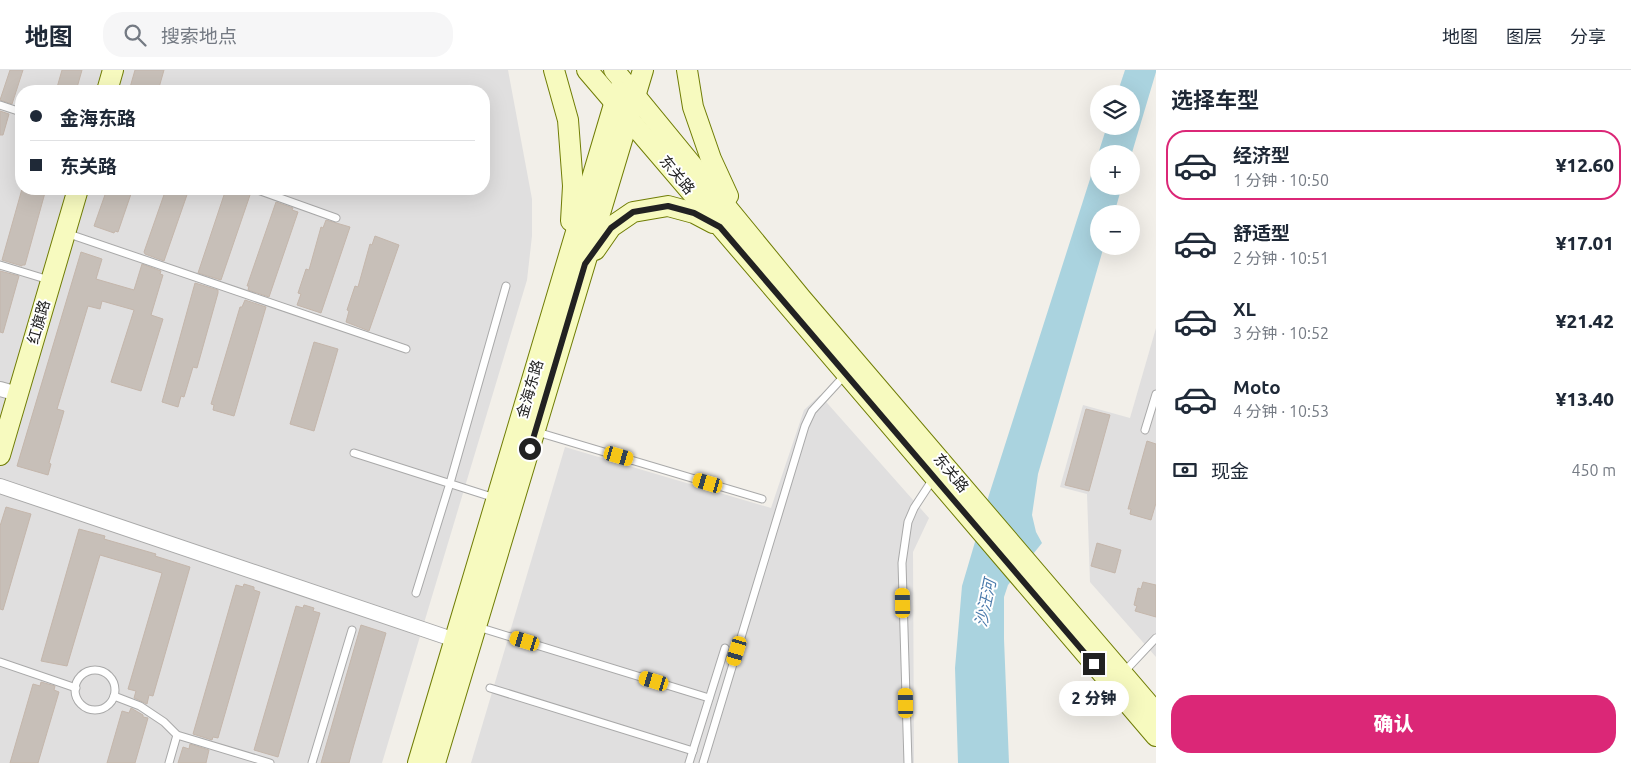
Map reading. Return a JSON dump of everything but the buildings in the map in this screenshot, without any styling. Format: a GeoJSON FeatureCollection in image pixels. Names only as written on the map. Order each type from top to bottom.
{"type":"FeatureCollection","features":[{"type":"Feature","properties":{"kind":"main road"},"geometry":{"type":"LineString","coordinates":[[109,85],[113,70]]}},
{"type":"Feature","properties":{"kind":"main road"},"geometry":{"type":"LineString","coordinates":[[554,70],[568,120],[577,258]]}},
{"type":"Feature","properties":{"kind":"main road","name":"东关路"},"geometry":{"type":"LineString","coordinates":[[587,70],[1156,736]]}},
{"type":"Feature","properties":{"kind":"main road"},"geometry":{"type":"LineString","coordinates":[[624,78],[643,70]]}},
{"type":"Feature","properties":{"kind":"main road"},"geometry":{"type":"LineString","coordinates":[[687,70],[693,107],[708,151],[742,225]]}},
{"type":"Feature","properties":{"kind":"main road","name":"金海东路"},"geometry":{"type":"LineString","coordinates":[[435,763],[535,432],[614,101],[624,78]]}},
{"type":"Feature","properties":{"kind":"main road","name":"金海东路"},"geometry":{"type":"LineString","coordinates":[[418,763],[498,498],[577,258],[629,117],[624,78]]}},
{"type":"Feature","properties":{"kind":"main road","name":"东关路"},"geometry":{"type":"LineString","coordinates":[[624,78],[807,305],[1156,714]]}},
{"type":"Feature","properties":{"kind":"main road","name":"红旗路"},"geometry":{"type":"LineString","coordinates":[[0,455],[9,392],[51,280],[76,195]]}},
{"type":"Feature","properties":{"kind":"main road"},"geometry":{"type":"LineString","coordinates":[[577,258],[611,228],[633,212],[668,206],[694,213],[720,227]]}},
{"type":"Feature","properties":{"kind":"street"},"geometry":{"type":"LineString","coordinates":[[0,486],[455,640]]}},
{"type":"Feature","properties":{"kind":"lane"},"geometry":{"type":"LineString","coordinates":[[0,105],[15,110]]}},
{"type":"Feature","properties":{"kind":"lane"},"geometry":{"type":"LineString","coordinates":[[272,195],[336,218]]}},
{"type":"Feature","properties":{"kind":"lane"},"geometry":{"type":"LineString","coordinates":[[65,233],[406,350]]}},
{"type":"Feature","properties":{"kind":"lane"},"geometry":{"type":"LineString","coordinates":[[0,265],[51,280]]}},
{"type":"Feature","properties":{"kind":"lane"},"geometry":{"type":"LineString","coordinates":[[416,593],[450,483],[506,286]]}},
{"type":"Feature","properties":{"kind":"lane"},"geometry":{"type":"LineString","coordinates":[[703,763],[805,426],[812,411],[846,373]]}},
{"type":"Feature","properties":{"kind":"lane"},"geometry":{"type":"LineString","coordinates":[[1146,430],[1156,394]]}},
{"type":"Feature","properties":{"kind":"lane"},"geometry":{"type":"LineString","coordinates":[[535,432],[762,499]]}},
{"type":"Feature","properties":{"kind":"lane"},"geometry":{"type":"LineString","coordinates":[[354,453],[498,498]]}},
{"type":"Feature","properties":{"kind":"lane"},"geometry":{"type":"LineString","coordinates":[[908,763],[902,563],[908,522],[914,508],[934,476]]}},
{"type":"Feature","properties":{"kind":"lane"},"geometry":{"type":"LineString","coordinates":[[476,626],[709,698]]}},
{"type":"Feature","properties":{"kind":"lane"},"geometry":{"type":"LineString","coordinates":[[312,763],[352,630]]}},
{"type":"Feature","properties":{"kind":"lane"},"geometry":{"type":"LineString","coordinates":[[1123,674],[1156,638]]}},
{"type":"Feature","properties":{"kind":"lane"},"geometry":{"type":"LineString","coordinates":[[689,763],[725,648]]}},
{"type":"Feature","properties":{"kind":"lane"},"geometry":{"type":"LineString","coordinates":[[0,662],[76,688]]}},
{"type":"Feature","properties":{"kind":"lane"},"geometry":{"type":"LineString","coordinates":[[97,670],[109,676],[115,687],[114,696],[106,707],[92,710],[80,703],[77,698],[76,688],[84,674],[97,670]]}},
{"type":"Feature","properties":{"kind":"lane"},"geometry":{"type":"LineString","coordinates":[[490,688],[693,751]]}},
{"type":"Feature","properties":{"kind":"lane"},"geometry":{"type":"LineString","coordinates":[[114,696],[140,706],[164,722],[177,735],[270,763]]}},
{"type":"Feature","properties":{"kind":"lane"},"geometry":{"type":"LineString","coordinates":[[169,763],[177,735]]}},
{"type":"Feature","properties":{"kind":"shaded area"},"geometry":{"type":"Polygon","coordinates":[[[0,70],[508,70],[532,199],[532,236],[527,280],[382,763],[0,763],[0,70]]]}},
{"type":"Feature","properties":{"kind":"shaded area"},"geometry":{"type":"Polygon","coordinates":[[[1156,328],[1156,657],[1090,582],[1087,494],[1060,487],[1083,405],[1130,418],[1156,328]]]}},
{"type":"Feature","properties":{"kind":"shaded area"},"geometry":{"type":"Polygon","coordinates":[[[820,395],[929,518],[913,552],[914,763],[471,763],[565,447],[771,508],[804,410],[820,395]]]}},
{"type":"Feature","properties":{"kind":"water"},"geometry":{"type":"Polygon","coordinates":[[[1125,70],[1156,70],[1140,126],[1140,85],[1120,85],[1125,70]]]}},
{"type":"Feature","properties":{"kind":"water"},"geometry":{"type":"Polygon","coordinates":[[[1104,135],[1137,135],[1134,145],[1101,145],[1104,135]]]}},
{"type":"Feature","properties":{"kind":"water","name":"沙汪河"},"geometry":{"type":"Polygon","coordinates":[[[1090,179],[1090,195],[1119,195],[1117,205],[1090,205],[1090,255],[1101,255],[1038,474],[1032,515],[1036,532],[1042,543],[1008,585],[1004,597],[1009,763],[958,763],[955,668],[962,586],[988,498],[1090,179]]]}},
{"type":"Feature","properties":{"kind":"route"},"geometry":{"type":"LineString","coordinates":[[530,449],[585,264],[611,228],[633,212],[668,206],[694,213],[720,227],[1094,664]]}}]}
